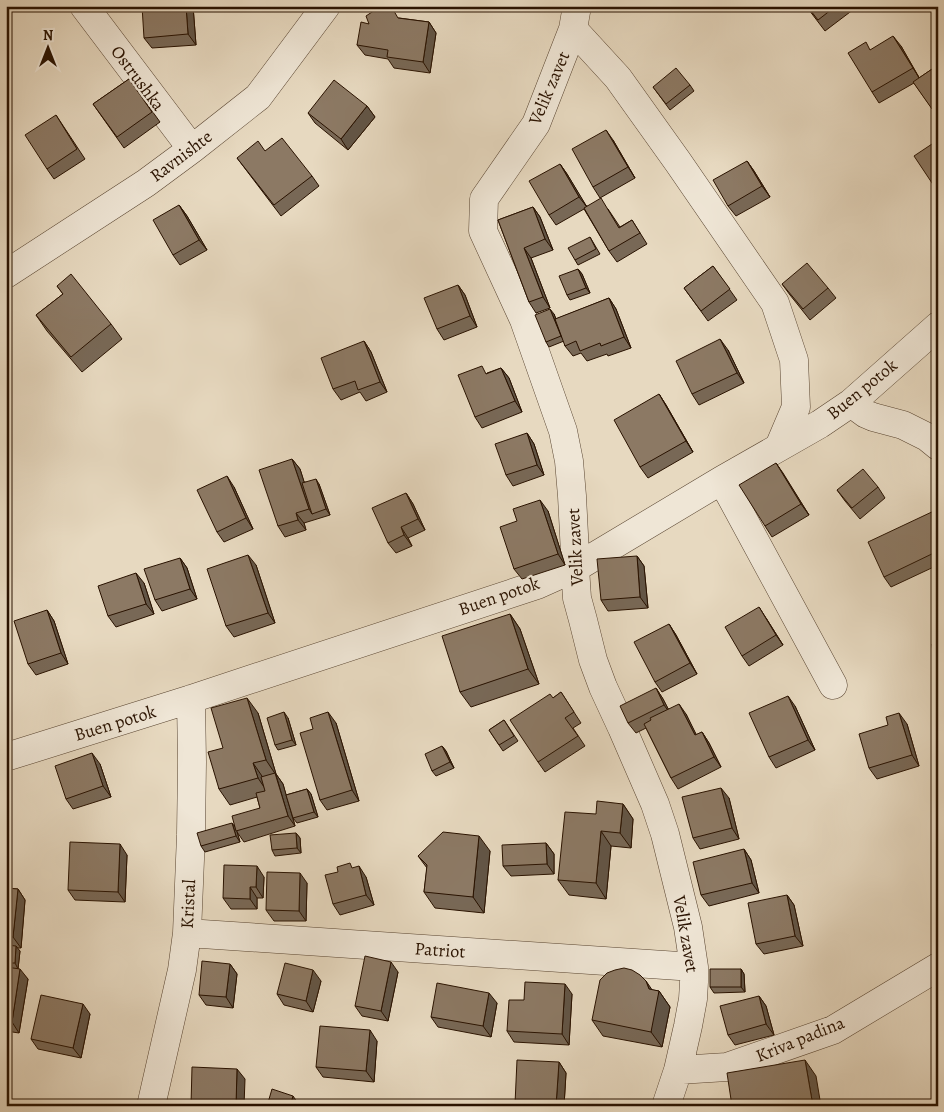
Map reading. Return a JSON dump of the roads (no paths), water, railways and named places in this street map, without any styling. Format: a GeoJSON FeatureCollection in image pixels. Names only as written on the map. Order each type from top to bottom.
{"type":"FeatureCollection","features":[{"type":"Feature","properties":{"kind":"street","name":"Ostrushka"},"geometry":{"type":"LineString","coordinates":[[84,6],[192,149]]}},
{"type":"Feature","properties":{"kind":"street","name":"Ravnishte"},"geometry":{"type":"LineString","coordinates":[[6,274],[146,183],[258,97],[326,6]]}},
{"type":"Feature","properties":{"kind":"street"},"geometry":{"type":"LineString","coordinates":[[575,18],[678,162],[774,303],[794,360],[796,407],[779,447]]}},
{"type":"Feature","properties":{"kind":"street","name":"Velik zavet"},"geometry":{"type":"LineString","coordinates":[[575,18],[536,124],[484,199],[483,231],[524,320],[563,432],[569,461],[572,496],[574,568],[577,598],[593,660],[603,687],[649,790],[665,834],[688,926],[694,967],[693,999],[678,1070],[666,1106]]}},
{"type":"Feature","properties":{"kind":"street","name":"Buen potok"},"geometry":{"type":"LineString","coordinates":[[6,757],[191,699],[537,585],[574,568],[820,424],[851,403],[938,326]]}},
{"type":"Feature","properties":{"kind":"street"},"geometry":{"type":"LineString","coordinates":[[851,403],[873,417],[903,425],[927,437],[938,446]]}},
{"type":"Feature","properties":{"kind":"street"},"geometry":{"type":"LineString","coordinates":[[722,480],[833,684]]}},
{"type":"Feature","properties":{"kind":"street","name":"Kristal"},"geometry":{"type":"LineString","coordinates":[[151,1106],[182,970],[186,932],[191,835],[191,699]]}},
{"type":"Feature","properties":{"kind":"street","name":"Patriot"},"geometry":{"type":"LineString","coordinates":[[186,932],[694,967]]}},
{"type":"Feature","properties":{"kind":"street","name":"Kriva padina"},"geometry":{"type":"LineString","coordinates":[[678,1070],[727,1067],[833,1030],[938,967]]}}]}
